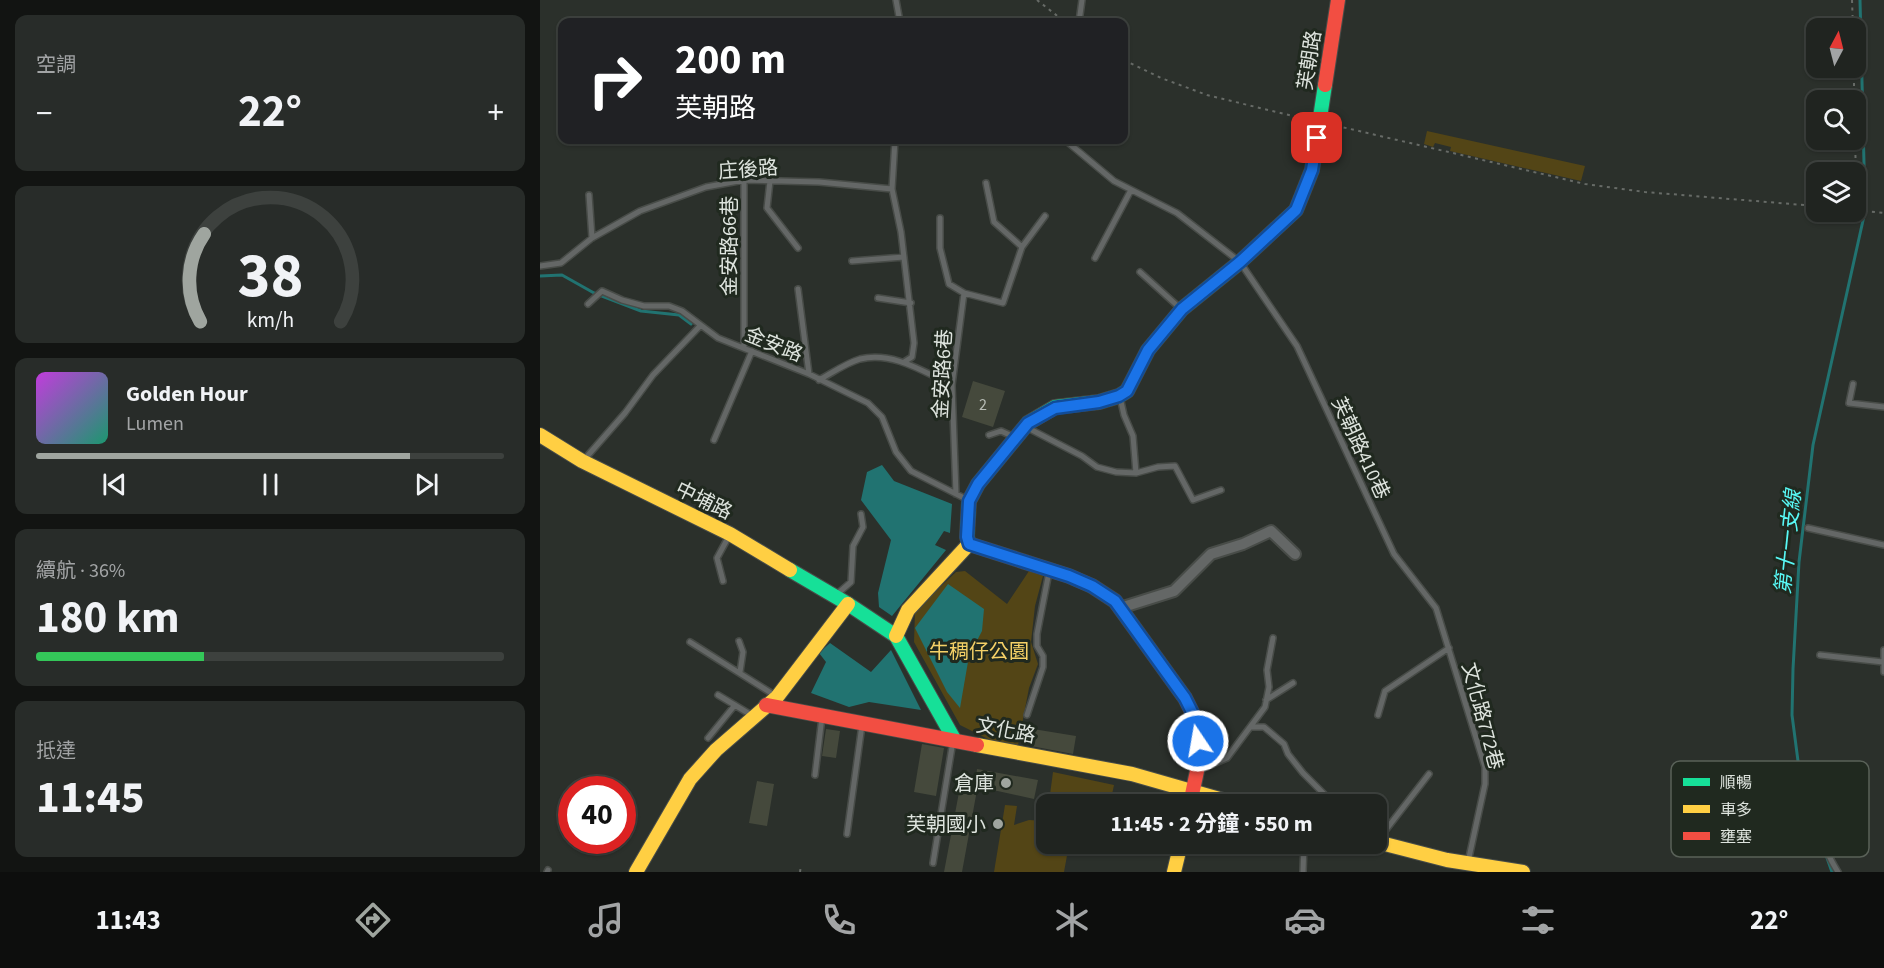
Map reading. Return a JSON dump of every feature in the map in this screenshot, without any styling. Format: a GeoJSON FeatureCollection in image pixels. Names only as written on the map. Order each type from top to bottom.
{"type":"FeatureCollection","features":[{"type":"Feature","properties":{"kind":"street","name":"芙朝路"},"geometry":{"type":"LineString","coordinates":[[1119,396],[1127,391],[1148,350],[1182,309],[1240,262],[1296,210],[1312,170],[1338,0]]}},
{"type":"Feature","properties":{"kind":"street"},"geometry":{"type":"LineString","coordinates":[[969,544],[967,537],[969,501],[978,484],[1020,432],[1055,408],[1099,402],[1119,396]]}},
{"type":"Feature","properties":{"kind":"street","name":"中埔路"},"geometry":{"type":"LineString","coordinates":[[540,435],[582,462],[730,534],[848,604],[896,636]]}},
{"type":"Feature","properties":{"kind":"street"},"geometry":{"type":"LineString","coordinates":[[1120,608],[1174,591],[1211,554],[1243,544],[1271,531],[1295,554]]}},
{"type":"Feature","properties":{"kind":"street"},"geometry":{"type":"LineString","coordinates":[[969,544],[1069,576],[1092,586],[1115,601],[1185,698],[1195,718],[1198,741],[1197,771],[1193,794]]}},
{"type":"Feature","properties":{"kind":"street"},"geometry":{"type":"LineString","coordinates":[[954,739],[896,636],[908,610],[969,544]]}},
{"type":"Feature","properties":{"kind":"street"},"geometry":{"type":"LineString","coordinates":[[636,872],[690,779],[716,750],[771,701],[848,604]]}},
{"type":"Feature","properties":{"kind":"street","name":"文化路"},"geometry":{"type":"LineString","coordinates":[[771,701],[822,716],[1132,774],[1182,794]]}},
{"type":"Feature","properties":{"kind":"street"},"geometry":{"type":"LineString","coordinates":[[1387,845],[1448,864],[1468,863],[1523,872]]}},
{"type":"Feature","properties":{"kind":"street"},"geometry":{"type":"LineString","coordinates":[[1173,872],[1178,854]]}},
{"type":"Feature","properties":{"kind":"lane"},"geometry":{"type":"LineString","coordinates":[[896,0],[899,18]]}},
{"type":"Feature","properties":{"kind":"lane"},"geometry":{"type":"LineString","coordinates":[[1079,18],[1082,0]]}},
{"type":"Feature","properties":{"kind":"lane"},"geometry":{"type":"LineString","coordinates":[[895,144],[892,189],[901,232],[914,343],[912,357],[904,362]]}},
{"type":"Feature","properties":{"kind":"lane"},"geometry":{"type":"LineString","coordinates":[[1071,144],[1114,181],[1177,213],[1240,262]]}},
{"type":"Feature","properties":{"kind":"lane","name":"庄後路"},"geometry":{"type":"LineString","coordinates":[[540,266],[561,263],[592,238],[640,211],[706,187],[744,180],[819,182],[892,189]]}},
{"type":"Feature","properties":{"kind":"lane","name":"金安路66巷"},"geometry":{"type":"LineString","coordinates":[[744,180],[744,347]]}},
{"type":"Feature","properties":{"kind":"lane"},"geometry":{"type":"LineString","coordinates":[[770,181],[767,208],[798,248]]}},
{"type":"Feature","properties":{"kind":"lane"},"geometry":{"type":"LineString","coordinates":[[986,183],[994,222],[1022,247]]}},
{"type":"Feature","properties":{"kind":"lane"},"geometry":{"type":"LineString","coordinates":[[1095,258],[1131,190]]}},
{"type":"Feature","properties":{"kind":"lane"},"geometry":{"type":"LineString","coordinates":[[589,195],[592,238]]}},
{"type":"Feature","properties":{"kind":"lane"},"geometry":{"type":"LineString","coordinates":[[940,218],[940,248],[949,284],[964,292],[1003,303],[1022,247],[1045,216]]}},
{"type":"Feature","properties":{"kind":"lane"},"geometry":{"type":"LineString","coordinates":[[852,261],[904,257]]}},
{"type":"Feature","properties":{"kind":"lane","name":"芙朝路410巷"},"geometry":{"type":"LineString","coordinates":[[1240,262],[1297,346],[1394,554],[1436,608],[1449,648]]}},
{"type":"Feature","properties":{"kind":"lane"},"geometry":{"type":"LineString","coordinates":[[1140,272],[1182,309]]}},
{"type":"Feature","properties":{"kind":"lane"},"geometry":{"type":"LineString","coordinates":[[798,289],[809,374]]}},
{"type":"Feature","properties":{"kind":"lane","name":"金安路"},"geometry":{"type":"LineString","coordinates":[[588,304],[602,291],[644,306],[669,306],[681,311],[718,338],[809,374],[868,403],[882,417],[896,452],[911,471],[969,501]]}},
{"type":"Feature","properties":{"kind":"lane","name":"金安路6巷"},"geometry":{"type":"LineString","coordinates":[[956,494],[952,385],[964,292]]}},
{"type":"Feature","properties":{"kind":"lane"},"geometry":{"type":"LineString","coordinates":[[878,298],[910,303]]}},
{"type":"Feature","properties":{"kind":"lane"},"geometry":{"type":"LineString","coordinates":[[582,462],[625,413],[653,375],[700,326]]}},
{"type":"Feature","properties":{"kind":"lane"},"geometry":{"type":"LineString","coordinates":[[714,440],[752,351]]}},
{"type":"Feature","properties":{"kind":"lane"},"geometry":{"type":"LineString","coordinates":[[819,380],[860,360],[881,357],[904,362],[952,385]]}},
{"type":"Feature","properties":{"kind":"lane"},"geometry":{"type":"LineString","coordinates":[[1853,384],[1849,403],[1884,407]]}},
{"type":"Feature","properties":{"kind":"lane"},"geometry":{"type":"LineString","coordinates":[[1119,396],[1133,436],[1136,473]]}},
{"type":"Feature","properties":{"kind":"lane"},"geometry":{"type":"LineString","coordinates":[[989,435],[1001,431],[1020,432],[1082,456],[1097,467],[1116,472],[1136,473],[1158,467],[1175,466],[1193,500],[1221,490]]}},
{"type":"Feature","properties":{"kind":"lane"},"geometry":{"type":"LineString","coordinates":[[835,597],[851,582],[853,546],[863,527],[861,514]]}},
{"type":"Feature","properties":{"kind":"lane"},"geometry":{"type":"LineString","coordinates":[[1808,528],[1884,545]]}},
{"type":"Feature","properties":{"kind":"lane"},"geometry":{"type":"LineString","coordinates":[[723,581],[717,558],[730,534]]}},
{"type":"Feature","properties":{"kind":"lane"},"geometry":{"type":"LineString","coordinates":[[1027,715],[1043,667],[1043,656],[1037,646],[1037,634],[1049,570]]}},
{"type":"Feature","properties":{"kind":"lane"},"geometry":{"type":"LineString","coordinates":[[1197,771],[1227,758],[1265,707],[1269,687],[1267,670],[1273,638]]}},
{"type":"Feature","properties":{"kind":"lane"},"geometry":{"type":"LineString","coordinates":[[739,641],[743,652],[740,672]]}},
{"type":"Feature","properties":{"kind":"lane"},"geometry":{"type":"LineString","coordinates":[[690,642],[740,672],[771,701]]}},
{"type":"Feature","properties":{"kind":"lane"},"geometry":{"type":"LineString","coordinates":[[1378,715],[1385,691],[1449,648]]}},
{"type":"Feature","properties":{"kind":"lane","name":"文化路772巷"},"geometry":{"type":"LineString","coordinates":[[1449,648],[1485,767],[1485,784],[1468,863]]}},
{"type":"Feature","properties":{"kind":"lane"},"geometry":{"type":"LineString","coordinates":[[1884,650],[1884,672]]}},
{"type":"Feature","properties":{"kind":"lane"},"geometry":{"type":"LineString","coordinates":[[1820,655],[1883,662]]}},
{"type":"Feature","properties":{"kind":"lane"},"geometry":{"type":"LineString","coordinates":[[1266,700],[1293,683]]}},
{"type":"Feature","properties":{"kind":"lane"},"geometry":{"type":"LineString","coordinates":[[718,695],[755,717]]}},
{"type":"Feature","properties":{"kind":"lane"},"geometry":{"type":"LineString","coordinates":[[708,738],[735,705]]}},
{"type":"Feature","properties":{"kind":"lane"},"geometry":{"type":"LineString","coordinates":[[815,775],[822,716]]}},
{"type":"Feature","properties":{"kind":"lane"},"geometry":{"type":"LineString","coordinates":[[848,834],[862,722]]}},
{"type":"Feature","properties":{"kind":"lane"},"geometry":{"type":"LineString","coordinates":[[1251,727],[1264,727],[1284,744],[1288,754],[1324,794]]}},
{"type":"Feature","properties":{"kind":"lane"},"geometry":{"type":"LineString","coordinates":[[933,863],[954,739]]}},
{"type":"Feature","properties":{"kind":"lane"},"geometry":{"type":"LineString","coordinates":[[1387,829],[1428,774]]}},
{"type":"Feature","properties":{"kind":"lane"},"geometry":{"type":"LineString","coordinates":[[1303,872],[1304,854]]}},
{"type":"Feature","properties":{"kind":"lane"},"geometry":{"type":"LineString","coordinates":[[1829,857],[1838,872]]}},
{"type":"Feature","properties":{"kind":"path"},"geometry":{"type":"LineString","coordinates":[[1037,0],[1060,18]]}},
{"type":"Feature","properties":{"kind":"path"},"geometry":{"type":"LineString","coordinates":[[1852,0],[1853,18]]}},
{"type":"Feature","properties":{"kind":"path"},"geometry":{"type":"LineString","coordinates":[[1128,62],[1161,78],[1207,95],[1585,184],[1645,192],[1806,205]]}},
{"type":"Feature","properties":{"kind":"path"},"geometry":{"type":"LineString","coordinates":[[1866,211],[1884,213]]}},
{"type":"Feature","properties":{"kind":"path"},"geometry":{"type":"LineString","coordinates":[[800,872],[801,865]]}},
{"type":"Feature","properties":{"kind":"green space"},"geometry":{"type":"Polygon","coordinates":[[[1427,131],[1585,166],[1581,181],[1450,151],[1451,147],[1435,143],[1433,147],[1424,144],[1427,131]]]}},
{"type":"Feature","properties":{"kind":"green space","name":"牛稠仔公園"},"geometry":{"type":"Polygon","coordinates":[[[965,571],[1007,604],[1029,571],[1043,576],[1035,606],[1031,642],[1038,664],[1029,688],[1018,745],[990,740],[960,725],[914,642],[915,611],[956,572],[965,571]]]}},
{"type":"Feature","properties":{"kind":"green space"},"geometry":{"type":"Polygon","coordinates":[[[1053,772],[1114,785],[1112,794],[1050,794],[1053,772]]]}},
{"type":"Feature","properties":{"kind":"green space"},"geometry":{"type":"Polygon","coordinates":[[[1005,805],[1017,806],[1014,825],[1029,820],[1036,820],[1036,854],[1067,854],[1064,872],[994,872],[1005,805]]]}},
{"type":"Feature","properties":{"kind":"water"},"geometry":{"type":"Polygon","coordinates":[[[882,465],[894,481],[952,504],[950,533],[944,531],[935,545],[946,550],[892,616],[879,607],[878,593],[891,540],[861,500],[867,472],[882,465]]]}},
{"type":"Feature","properties":{"kind":"water"},"geometry":{"type":"Polygon","coordinates":[[[948,584],[984,609],[982,631],[969,656],[960,708],[947,692],[915,628],[948,584]]]}},
{"type":"Feature","properties":{"kind":"water"},"geometry":{"type":"Polygon","coordinates":[[[830,643],[871,672],[891,650],[921,710],[869,702],[849,707],[811,693],[826,662],[819,653],[830,643]]]}},
{"type":"Feature","properties":{"kind":"building"},"geometry":{"type":"Polygon","coordinates":[[[973,381],[1005,391],[993,427],[962,417],[973,381]]]}},
{"type":"Feature","properties":{"kind":"building"},"geometry":{"type":"Polygon","coordinates":[[[826,729],[840,731],[836,758],[822,756],[826,729]]]}},
{"type":"Feature","properties":{"kind":"building"},"geometry":{"type":"Polygon","coordinates":[[[1033,729],[1076,736],[1073,754],[1031,746],[1033,729]]]}},
{"type":"Feature","properties":{"kind":"building"},"geometry":{"type":"Polygon","coordinates":[[[922,744],[944,748],[936,796],[914,792],[922,744]]]}},
{"type":"Feature","properties":{"kind":"building","name":"倉庫"},"geometry":{"type":"Polygon","coordinates":[[[977,769],[1038,780],[1034,799],[975,786],[977,769]]]}},
{"type":"Feature","properties":{"kind":"building"},"geometry":{"type":"Polygon","coordinates":[[[757,781],[774,784],[767,826],[749,823],[757,781]]]}},
{"type":"Feature","properties":{"kind":"building"},"geometry":{"type":"Polygon","coordinates":[[[960,787],[977,790],[962,872],[944,872],[960,787]]]}},
{"type":"Feature","properties":{"kind":"waterway","name":"第十一支線"},"geometry":{"type":"LineString","coordinates":[[1860,0],[1864,162]]}},
{"type":"Feature","properties":{"kind":"waterway","name":"第十一支線"},"geometry":{"type":"LineString","coordinates":[[1798,761],[1792,715],[1793,669],[1799,562],[1813,445],[1863,222]]}},
{"type":"Feature","properties":{"kind":"waterway"},"geometry":{"type":"LineString","coordinates":[[540,276],[562,275],[594,293],[641,311],[679,315],[691,324]]}},
{"type":"Feature","properties":{"kind":"waterway","name":"第十一支線"},"geometry":{"type":"LineString","coordinates":[[1827,857],[1832,872]]}},
{"type":"Feature","properties":{"kind":"traffic: fast"},"geometry":{"type":"LineString","coordinates":[[969,544],[967,537],[969,501],[978,484],[1028,423],[1055,407],[1099,402],[1127,391],[1148,350],[1182,309],[1240,262],[1296,210],[1312,170],[1325,85]]}},
{"type":"Feature","properties":{"kind":"traffic: fast"},"geometry":{"type":"LineString","coordinates":[[790,570],[896,636],[954,739]]}},
{"type":"Feature","properties":{"kind":"traffic: slow"},"geometry":{"type":"LineString","coordinates":[[540,435],[582,461],[730,534],[790,570]]}},
{"type":"Feature","properties":{"kind":"traffic: slow"},"geometry":{"type":"LineString","coordinates":[[896,636],[908,610],[969,544]]}},
{"type":"Feature","properties":{"kind":"traffic: slow"},"geometry":{"type":"LineString","coordinates":[[636,872],[690,779],[716,750],[777,697],[848,604]]}},
{"type":"Feature","properties":{"kind":"traffic: slow"},"geometry":{"type":"LineString","coordinates":[[977,745],[1132,774],[1202,794]]}},
{"type":"Feature","properties":{"kind":"traffic: slow"},"geometry":{"type":"LineString","coordinates":[[1387,845],[1447,860],[1523,872]]}},
{"type":"Feature","properties":{"kind":"traffic: slow"},"geometry":{"type":"LineString","coordinates":[[1174,872],[1178,854]]}},
{"type":"Feature","properties":{"kind":"traffic: jam"},"geometry":{"type":"LineString","coordinates":[[1325,85],[1338,0]]}},
{"type":"Feature","properties":{"kind":"traffic: jam"},"geometry":{"type":"LineString","coordinates":[[969,544],[1069,576],[1092,586],[1115,601],[1185,698],[1195,718],[1198,741],[1197,771],[1192,794]]}},
{"type":"Feature","properties":{"kind":"traffic: jam"},"geometry":{"type":"LineString","coordinates":[[766,705],[977,745]]}},
{"type":"Feature","properties":{"kind":"place","name":"倉庫"},"geometry":{"type":"Point","coordinates":[1006,783]}},
{"type":"Feature","properties":{"kind":"place","name":"芙朝國小"},"geometry":{"type":"Point","coordinates":[998,824]}},
{"type":"Feature","properties":{"kind":"route"},"geometry":{"type":"LineString","coordinates":[[1198,741],[1195,718],[1185,698],[1115,601],[1092,586],[1069,576],[969,544],[967,537],[969,501],[978,484],[1028,423],[1048,410],[1099,402],[1127,391],[1148,350],[1182,309],[1240,262],[1296,210],[1312,170],[1317,138]]}}]}
